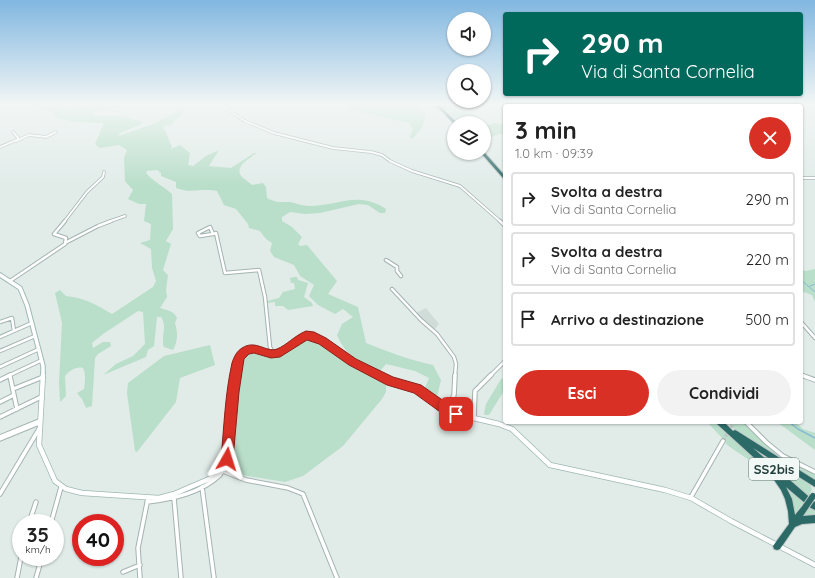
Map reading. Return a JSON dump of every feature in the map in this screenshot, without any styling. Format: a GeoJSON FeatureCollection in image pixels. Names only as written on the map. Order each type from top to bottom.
{"type":"FeatureCollection","features":[{"type":"Feature","properties":{"kind":"highway"},"geometry":{"type":"LineString","coordinates":[[490,160],[503,174]]}},
{"type":"Feature","properties":{"kind":"highway","name":"SS2bis"},"geometry":{"type":"LineString","coordinates":[[721,424],[815,507]]}},
{"type":"Feature","properties":{"kind":"highway","name":"SS2bis"},"geometry":{"type":"LineString","coordinates":[[725,424],[814,497]]}},
{"type":"Feature","properties":{"kind":"highway"},"geometry":{"type":"LineString","coordinates":[[735,433],[815,484]]}},
{"type":"Feature","properties":{"kind":"highway"},"geometry":{"type":"LineString","coordinates":[[757,457],[778,480],[787,494],[791,506],[792,524]]}},
{"type":"Feature","properties":{"kind":"highway"},"geometry":{"type":"LineString","coordinates":[[777,546],[792,524],[814,497]]}},
{"type":"Feature","properties":{"kind":"highway"},"geometry":{"type":"LineString","coordinates":[[792,524],[804,520],[815,520]]}},
{"type":"Feature","properties":{"kind":"street"},"geometry":{"type":"LineString","coordinates":[[13,132],[20,138],[16,141]]}},
{"type":"Feature","properties":{"kind":"street"},"geometry":{"type":"LineString","coordinates":[[0,147],[29,135],[46,138],[56,132]]}},
{"type":"Feature","properties":{"kind":"street"},"geometry":{"type":"LineString","coordinates":[[271,132],[333,148],[371,152],[382,155],[390,161],[412,171],[462,187],[503,224]]}},
{"type":"Feature","properties":{"kind":"street"},"geometry":{"type":"LineString","coordinates":[[65,244],[65,237],[54,233],[65,222],[75,205],[96,182],[103,177],[104,172]]}},
{"type":"Feature","properties":{"kind":"street"},"geometry":{"type":"LineString","coordinates":[[803,178],[815,178]]}},
{"type":"Feature","properties":{"kind":"street"},"geometry":{"type":"LineString","coordinates":[[10,281],[65,244],[98,226],[125,216]]}},
{"type":"Feature","properties":{"kind":"street"},"geometry":{"type":"LineString","coordinates":[[213,234],[212,228],[210,227],[198,232],[198,236],[213,234],[216,233],[225,273],[259,270],[265,298],[270,347],[273,354]]}},
{"type":"Feature","properties":{"kind":"street"},"geometry":{"type":"LineString","coordinates":[[386,260],[396,267],[396,271],[401,276]]}},
{"type":"Feature","properties":{"kind":"street"},"geometry":{"type":"LineString","coordinates":[[1,276],[10,281],[23,292],[32,323],[42,360],[43,376],[39,422],[39,445],[46,463],[55,480],[61,487],[82,492],[147,500],[174,498],[215,480],[223,471],[227,457],[231,409],[238,358],[244,352],[253,349],[259,349],[273,354],[282,352],[303,336],[314,336],[331,345],[355,364],[394,383],[421,390],[454,414],[499,424],[512,429],[521,436],[544,461],[550,465],[665,490],[691,498],[731,522],[815,565]]}},
{"type":"Feature","properties":{"kind":"street"},"geometry":{"type":"LineString","coordinates":[[392,289],[421,320],[437,334],[454,357],[456,364],[454,395],[447,410]]}},
{"type":"Feature","properties":{"kind":"street"},"geometry":{"type":"LineString","coordinates":[[0,322],[12,318],[14,331]]}},
{"type":"Feature","properties":{"kind":"street"},"geometry":{"type":"LineString","coordinates":[[0,337],[32,323]]}},
{"type":"Feature","properties":{"kind":"street"},"geometry":{"type":"LineString","coordinates":[[803,324],[815,338]]}},
{"type":"Feature","properties":{"kind":"street"},"geometry":{"type":"LineString","coordinates":[[0,351],[35,336]]}},
{"type":"Feature","properties":{"kind":"street"},"geometry":{"type":"LineString","coordinates":[[0,367],[39,349]]}},
{"type":"Feature","properties":{"kind":"street"},"geometry":{"type":"LineString","coordinates":[[0,380],[42,360]]}},
{"type":"Feature","properties":{"kind":"street"},"geometry":{"type":"LineString","coordinates":[[474,418],[475,391],[503,363]]}},
{"type":"Feature","properties":{"kind":"street"},"geometry":{"type":"LineString","coordinates":[[10,376],[17,409]]}},
{"type":"Feature","properties":{"kind":"street"},"geometry":{"type":"LineString","coordinates":[[13,389],[43,376]]}},
{"type":"Feature","properties":{"kind":"street"},"geometry":{"type":"LineString","coordinates":[[803,376],[815,380]]}},
{"type":"Feature","properties":{"kind":"street"},"geometry":{"type":"LineString","coordinates":[[0,402],[14,395]]}},
{"type":"Feature","properties":{"kind":"street"},"geometry":{"type":"LineString","coordinates":[[0,417],[41,397]]}},
{"type":"Feature","properties":{"kind":"street"},"geometry":{"type":"LineString","coordinates":[[0,438],[39,422]]}},
{"type":"Feature","properties":{"kind":"street"},"geometry":{"type":"LineString","coordinates":[[748,424],[766,443],[780,454],[815,472]]}},
{"type":"Feature","properties":{"kind":"street"},"geometry":{"type":"LineString","coordinates":[[0,494],[39,429]]}},
{"type":"Feature","properties":{"kind":"street"},"geometry":{"type":"LineString","coordinates":[[691,498],[723,442]]}},
{"type":"Feature","properties":{"kind":"street"},"geometry":{"type":"LineString","coordinates":[[147,500],[174,494],[208,481],[223,471]]}},
{"type":"Feature","properties":{"kind":"street"},"geometry":{"type":"LineString","coordinates":[[223,471],[246,480],[288,488],[303,494],[337,578]]}},
{"type":"Feature","properties":{"kind":"street"},"geometry":{"type":"LineString","coordinates":[[54,514],[61,487]]}},
{"type":"Feature","properties":{"kind":"street"},"geometry":{"type":"LineString","coordinates":[[202,487],[214,578]]}},
{"type":"Feature","properties":{"kind":"street"},"geometry":{"type":"LineString","coordinates":[[174,498],[181,578]]}},
{"type":"Feature","properties":{"kind":"street"},"geometry":{"type":"LineString","coordinates":[[140,578],[138,544],[147,500]]}},
{"type":"Feature","properties":{"kind":"street"},"geometry":{"type":"LineString","coordinates":[[32,514],[36,502]]}},
{"type":"Feature","properties":{"kind":"street"},"geometry":{"type":"LineString","coordinates":[[122,572],[140,565]]}},
{"type":"Feature","properties":{"kind":"street"},"geometry":{"type":"LineString","coordinates":[[17,578],[19,566]]}},
{"type":"Feature","properties":{"kind":"street"},"geometry":{"type":"LineString","coordinates":[[36,578],[39,566]]}},
{"type":"Feature","properties":{"kind":"shaded area"},"geometry":{"type":"Polygon","coordinates":[[[426,308],[439,324],[434,330],[416,313],[426,308]]]}},
{"type":"Feature","properties":{"kind":"green space"},"geometry":{"type":"Polygon","coordinates":[[[100,132],[123,132],[120,133],[119,136],[130,132],[166,132],[172,147],[171,149],[180,145],[190,153],[188,165],[193,166],[206,156],[219,150],[209,166],[231,168],[254,153],[257,153],[241,166],[240,173],[242,177],[252,185],[263,183],[266,187],[267,198],[270,200],[309,206],[357,200],[376,203],[386,209],[385,213],[380,213],[368,205],[359,204],[320,213],[305,214],[290,212],[282,217],[282,221],[292,227],[302,237],[298,244],[300,246],[307,245],[337,281],[328,294],[358,307],[366,343],[399,356],[433,365],[441,380],[437,397],[425,388],[429,378],[415,371],[386,364],[380,371],[349,354],[337,335],[342,324],[353,317],[343,309],[335,314],[318,305],[309,296],[314,285],[300,276],[294,265],[274,257],[270,251],[272,243],[266,239],[260,231],[249,228],[248,224],[236,209],[224,205],[217,191],[181,190],[176,188],[176,182],[161,176],[161,173],[157,170],[147,171],[146,173],[172,194],[173,229],[166,241],[171,244],[163,270],[168,275],[166,290],[167,297],[160,308],[172,312],[177,318],[175,323],[177,337],[175,347],[173,350],[164,347],[164,325],[161,317],[157,317],[154,346],[148,350],[146,357],[103,375],[116,364],[133,356],[145,344],[143,312],[138,311],[92,343],[93,348],[103,342],[110,342],[111,346],[98,354],[95,358],[92,406],[86,408],[82,399],[77,393],[84,389],[85,373],[83,368],[73,369],[65,376],[66,396],[60,402],[59,383],[62,323],[55,293],[60,290],[66,296],[79,298],[90,302],[112,314],[153,287],[156,281],[152,268],[151,249],[140,243],[150,240],[151,224],[144,221],[146,204],[139,204],[128,199],[133,190],[125,181],[124,158],[127,150],[119,145],[100,148],[95,144],[100,132]]]}},
{"type":"Feature","properties":{"kind":"green space"},"geometry":{"type":"Polygon","coordinates":[[[412,132],[418,132],[412,139],[410,137],[412,132]]]}},
{"type":"Feature","properties":{"kind":"green space"},"geometry":{"type":"Polygon","coordinates":[[[491,132],[503,132],[503,134],[491,137],[491,132]]]}},
{"type":"Feature","properties":{"kind":"green space"},"geometry":{"type":"Polygon","coordinates":[[[815,269],[815,302],[812,295],[803,292],[803,270],[815,269]]]}},
{"type":"Feature","properties":{"kind":"green space"},"geometry":{"type":"Polygon","coordinates":[[[294,277],[308,283],[304,297],[312,303],[313,306],[288,310],[283,306],[275,306],[275,302],[267,303],[267,301],[279,298],[283,292],[295,289],[294,283],[291,283],[290,278],[294,277]]]}},
{"type":"Feature","properties":{"kind":"green space"},"geometry":{"type":"Polygon","coordinates":[[[309,338],[317,341],[345,362],[383,381],[386,385],[386,392],[382,399],[343,446],[303,476],[285,482],[241,475],[227,470],[233,444],[240,369],[245,356],[249,354],[258,354],[272,357],[281,356],[288,352],[297,343],[309,338]]]}},
{"type":"Feature","properties":{"kind":"green space"},"geometry":{"type":"Polygon","coordinates":[[[210,345],[215,365],[180,378],[176,402],[137,452],[135,451],[127,393],[128,383],[164,356],[210,345]]]}},
{"type":"Feature","properties":{"kind":"green space"},"geometry":{"type":"Polygon","coordinates":[[[503,378],[503,392],[489,415],[485,415],[486,404],[501,379],[503,378]]]}},
{"type":"Feature","properties":{"kind":"green space"},"geometry":{"type":"Polygon","coordinates":[[[709,424],[719,424],[764,468],[765,471],[727,445],[709,424]]]}},
{"type":"Feature","properties":{"kind":"green space"},"geometry":{"type":"Polygon","coordinates":[[[728,424],[746,424],[776,452],[789,461],[815,473],[815,482],[750,442],[728,424]]]}},
{"type":"Feature","properties":{"kind":"green space"},"geometry":{"type":"Polygon","coordinates":[[[780,424],[797,424],[803,429],[815,433],[815,450],[780,424]]]}},
{"type":"Feature","properties":{"kind":"green space"},"geometry":{"type":"Polygon","coordinates":[[[754,449],[809,482],[812,489],[810,494],[815,497],[815,501],[754,449]]]}},
{"type":"Feature","properties":{"kind":"green space"},"geometry":{"type":"Polygon","coordinates":[[[779,480],[815,509],[815,518],[799,519],[808,508],[803,503],[793,516],[779,480]]]}},
{"type":"Feature","properties":{"kind":"waterway"},"geometry":{"type":"LineString","coordinates":[[803,282],[815,292]]}},
{"type":"Feature","properties":{"kind":"waterway"},"geometry":{"type":"LineString","coordinates":[[810,286],[815,284]]}},
{"type":"Feature","properties":{"kind":"waterway"},"geometry":{"type":"LineString","coordinates":[[792,424],[815,438]]}},
{"type":"Feature","properties":{"kind":"tunnel"},"geometry":{"type":"LineString","coordinates":[[723,441],[733,424]]}},
{"type":"Feature","properties":{"kind":"route"},"geometry":{"type":"LineString","coordinates":[[227,459],[231,409],[238,358],[242,353],[251,349],[260,349],[271,354],[280,353],[303,336],[314,336],[331,345],[352,362],[391,381],[411,386],[423,392],[447,410],[456,414]]}}]}
